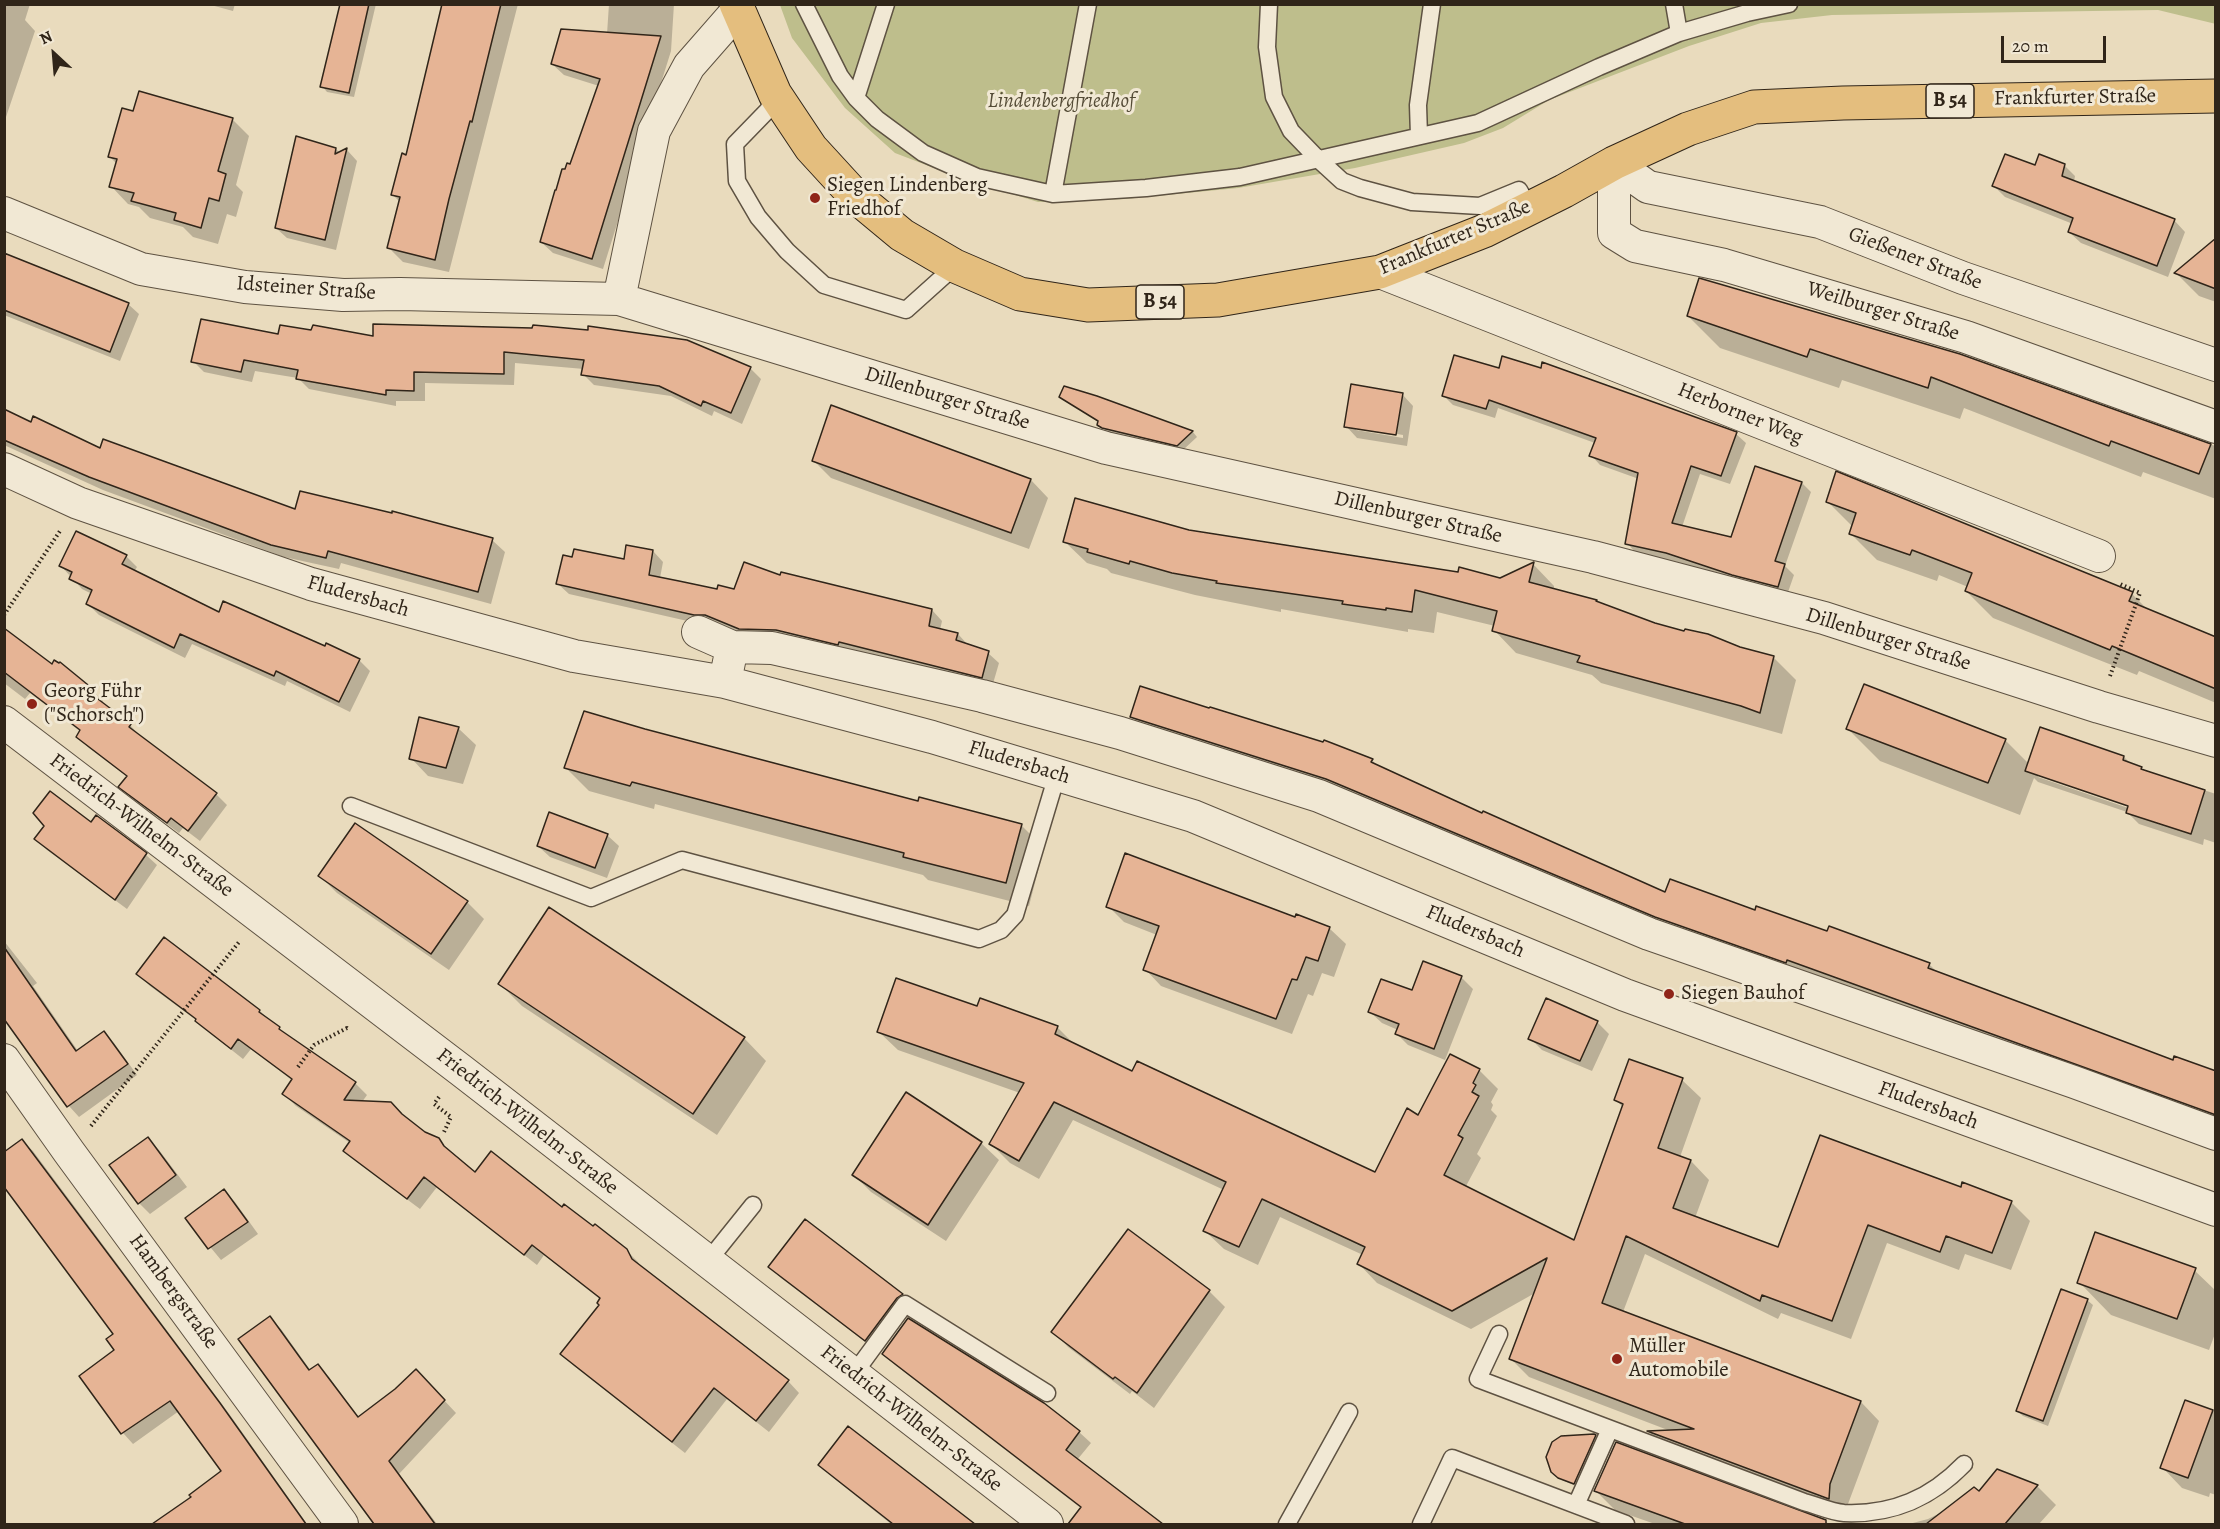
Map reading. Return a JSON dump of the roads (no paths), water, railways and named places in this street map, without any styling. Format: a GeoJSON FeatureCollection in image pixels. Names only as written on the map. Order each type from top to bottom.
{"type":"FeatureCollection","features":[{"type":"Feature","properties":{"kind":"main road","name":"Frankfurter Straße"},"geometry":{"type":"LineString","coordinates":[[737,8],[776,94],[811,148],[855,196],[903,235],[955,266],[1020,294],[1088,305],[1218,300],[1380,272],[1484,231],[1614,163],[1688,129],[1754,106],[1855,102],[2216,96]]}},
{"type":"Feature","properties":{"kind":"street","name":"Frankfurter Straße"},"geometry":{"type":"LineString","coordinates":[[619,299],[654,132],[689,66],[737,8]]}},
{"type":"Feature","properties":{"kind":"street","name":"Gießener Straße"},"geometry":{"type":"LineString","coordinates":[[1614,163],[1648,187],[1820,222],[1963,278],[2216,365]]}},
{"type":"Feature","properties":{"kind":"street","name":"Weilburger Straße"},"geometry":{"type":"LineString","coordinates":[[1614,163],[1614,233],[1635,246],[1724,265],[1966,337],[2216,427]]}},
{"type":"Feature","properties":{"kind":"street","name":"Idsteiner Straße"},"geometry":{"type":"LineString","coordinates":[[4,213],[141,269],[245,287],[343,295],[400,294],[619,299]]}},
{"type":"Feature","properties":{"kind":"street","name":"Herborner Weg"},"geometry":{"type":"LineString","coordinates":[[1380,272],[2099,556]]}},
{"type":"Feature","properties":{"kind":"street","name":"Dillenburger Straße"},"geometry":{"type":"LineString","coordinates":[[619,299],[1106,448],[1593,557],[1824,618],[2099,707],[2216,741]]}},
{"type":"Feature","properties":{"kind":"street","name":"Fludersbach"},"geometry":{"type":"LineString","coordinates":[[4,469],[78,503],[322,587],[574,656],[725,682],[932,737],[1193,816],[1625,995],[2216,1210]]}},
{"type":"Feature","properties":{"kind":"street"},"geometry":{"type":"LineString","coordinates":[[698,632],[732,647],[772,648],[982,696],[1120,733],[1308,793],[1649,934],[2216,1134]]}},
{"type":"Feature","properties":{"kind":"street"},"geometry":{"type":"LineString","coordinates":[[725,682],[732,647]]}},
{"type":"Feature","properties":{"kind":"street","name":"Friedrich-Wilhelm-Straße"},"geometry":{"type":"LineString","coordinates":[[4,722],[259,915],[1047,1524]]}},
{"type":"Feature","properties":{"kind":"street","name":"Hambergstraße"},"geometry":{"type":"LineString","coordinates":[[4,1060],[342,1524]]}},
{"type":"Feature","properties":{"kind":"lane"},"geometry":{"type":"LineString","coordinates":[[804,4],[840,76],[856,98],[877,119],[924,153],[977,177],[1053,194],[1146,188],[1240,177],[1478,123],[1679,33],[1746,13],[1789,4]]}},
{"type":"Feature","properties":{"kind":"lane"},"geometry":{"type":"LineString","coordinates":[[856,98],[886,4]]}},
{"type":"Feature","properties":{"kind":"lane"},"geometry":{"type":"LineString","coordinates":[[1053,194],[1088,4]]}},
{"type":"Feature","properties":{"kind":"lane"},"geometry":{"type":"LineString","coordinates":[[1269,4],[1267,47],[1274,97],[1291,131],[1342,181],[1412,202],[1480,206],[1520,190],[1529,208]]}},
{"type":"Feature","properties":{"kind":"lane"},"geometry":{"type":"LineString","coordinates":[[1419,136],[1418,105],[1432,4]]}},
{"type":"Feature","properties":{"kind":"lane"},"geometry":{"type":"LineString","coordinates":[[1674,4],[1679,33]]}},
{"type":"Feature","properties":{"kind":"lane"},"geometry":{"type":"LineString","coordinates":[[776,94],[768,110],[735,144],[737,181],[758,217],[788,252],[824,285],[906,310],[955,266]]}},
{"type":"Feature","properties":{"kind":"lane"},"geometry":{"type":"LineString","coordinates":[[351,806],[591,898],[682,860],[980,939],[1001,930],[1015,915],[1057,775]]}},
{"type":"Feature","properties":{"kind":"lane"},"geometry":{"type":"LineString","coordinates":[[708,1261],[753,1204]]}},
{"type":"Feature","properties":{"kind":"lane"},"geometry":{"type":"LineString","coordinates":[[853,1375],[905,1304],[1047,1393]]}},
{"type":"Feature","properties":{"kind":"lane"},"geometry":{"type":"LineString","coordinates":[[1499,1334],[1478,1379],[1804,1502],[1842,1513],[1878,1510],[1918,1500],[1945,1483],[1964,1464]]}},
{"type":"Feature","properties":{"kind":"lane"},"geometry":{"type":"LineString","coordinates":[[1287,1524],[1349,1412]]}},
{"type":"Feature","properties":{"kind":"lane"},"geometry":{"type":"LineString","coordinates":[[1576,1505],[1610,1429]]}},
{"type":"Feature","properties":{"kind":"lane"},"geometry":{"type":"LineString","coordinates":[[1420,1524],[1452,1458],[1626,1524]]}},
{"type":"Feature","properties":{"kind":"place","name":"Siegen Lindenberg Friedhof"},"geometry":{"type":"Point","coordinates":[815,198]}},
{"type":"Feature","properties":{"kind":"place","name":"Georg Führ (\"Schorsch\")"},"geometry":{"type":"Point","coordinates":[32,704]}},
{"type":"Feature","properties":{"kind":"place","name":"Siegen Bauhof"},"geometry":{"type":"Point","coordinates":[1669,994]}},
{"type":"Feature","properties":{"kind":"place","name":"Müller Automobile"},"geometry":{"type":"Point","coordinates":[1617,1359]}},
{"type":"Feature","properties":{"kind":"park label","name":"Lindenbergfriedhof"},"geometry":{"type":"Point","coordinates":[1061,102]}}]}
